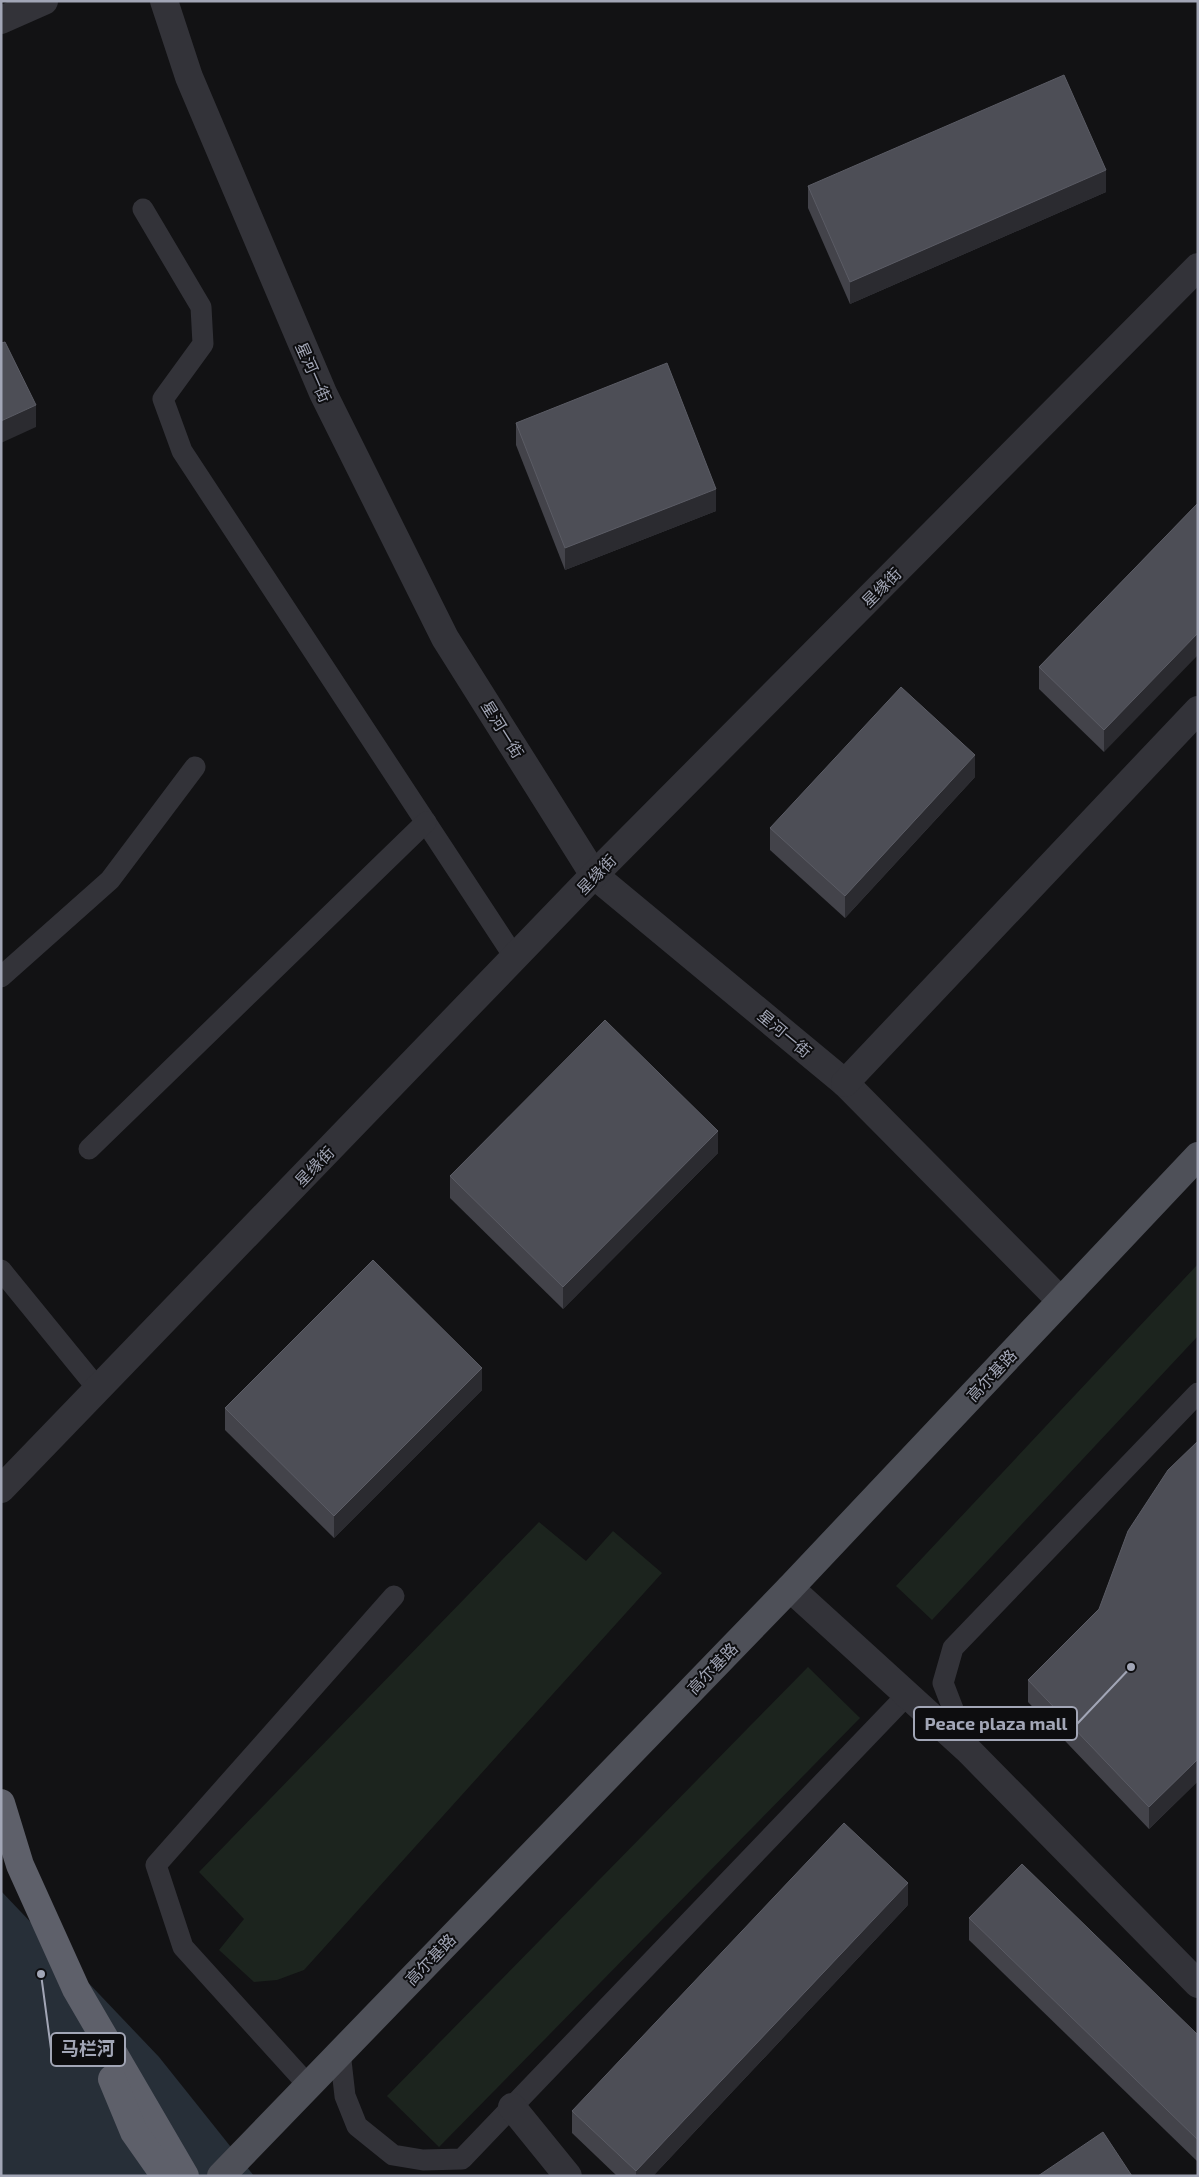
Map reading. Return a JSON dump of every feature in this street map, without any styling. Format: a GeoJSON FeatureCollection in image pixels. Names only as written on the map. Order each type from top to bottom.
{"type":"FeatureCollection","features":[{"type":"Feature","properties":{"kind":"highway"},"geometry":{"type":"LineString","coordinates":[[1,1804],[20,1865],[76,1988],[134,2132],[164,2176]]}},
{"type":"Feature","properties":{"kind":"highway"},"geometry":{"type":"LineString","coordinates":[[76,1988],[185,2176]]}},
{"type":"Feature","properties":{"kind":"main road","name":"高尔基路"},"geometry":{"type":"LineString","coordinates":[[221,2176],[790,1588],[1198,1156]]}},
{"type":"Feature","properties":{"kind":"street"},"geometry":{"type":"LineString","coordinates":[[1,20],[44,1]]}},
{"type":"Feature","properties":{"kind":"street","name":"星河一街"},"geometry":{"type":"LineString","coordinates":[[164,1],[189,77],[322,393],[445,638],[594,875],[845,1083],[1061,1301]]}},
{"type":"Feature","properties":{"kind":"street","name":"星缘街"},"geometry":{"type":"LineString","coordinates":[[1,1489],[594,875],[1198,267]]}},
{"type":"Feature","properties":{"kind":"street"},"geometry":{"type":"LineString","coordinates":[[845,1083],[1198,710]]}},
{"type":"Feature","properties":{"kind":"street"},"geometry":{"type":"LineString","coordinates":[[790,1588],[968,1751],[1198,1984]]}},
{"type":"Feature","properties":{"kind":"street"},"geometry":{"type":"LineString","coordinates":[[512,2107],[568,2176]]}},
{"type":"Feature","properties":{"kind":"lane"},"geometry":{"type":"LineString","coordinates":[[143,209],[201,307],[203,344],[163,400],[182,451],[515,958]]}},
{"type":"Feature","properties":{"kind":"lane"},"geometry":{"type":"LineString","coordinates":[[1,977],[110,880],[195,767]]}},
{"type":"Feature","properties":{"kind":"lane"},"geometry":{"type":"LineString","coordinates":[[89,1149],[426,822]]}},
{"type":"Feature","properties":{"kind":"lane"},"geometry":{"type":"LineString","coordinates":[[1,1270],[98,1389]]}},
{"type":"Feature","properties":{"kind":"lane"},"geometry":{"type":"LineString","coordinates":[[968,1751],[943,1683],[953,1648],[1198,1393]]}},
{"type":"Feature","properties":{"kind":"lane"},"geometry":{"type":"LineString","coordinates":[[300,2094],[183,1947],[156,1865],[394,1596]]}},
{"type":"Feature","properties":{"kind":"lane"},"geometry":{"type":"LineString","coordinates":[[340,2052],[345,2096],[357,2126],[393,2155],[459,2167],[512,2107],[907,1695]]}},
{"type":"Feature","properties":{"kind":"shaded area"},"geometry":{"type":"Polygon","coordinates":[[[1198,1264],[1198,1336],[932,1620],[896,1586],[1198,1264]]]}},
{"type":"Feature","properties":{"kind":"shaded area"},"geometry":{"type":"Polygon","coordinates":[[[539,1522],[586,1561],[613,1531],[662,1573],[304,1970],[277,1980],[254,1982],[219,1950],[244,1919],[199,1872],[539,1522]]]}},
{"type":"Feature","properties":{"kind":"shaded area"},"geometry":{"type":"Polygon","coordinates":[[[808,1667],[860,1718],[439,2147],[387,2096],[808,1667]]]}},
{"type":"Feature","properties":{"kind":"shaded area"},"geometry":{"type":"Polygon","coordinates":[[[1,1891],[159,2057],[254,2176],[1,2176],[1,1891]]]}},
{"type":"Feature","properties":{"kind":"building"},"geometry":{"type":"Polygon","coordinates":[[[1064,75],[1106,170],[850,282],[808,186],[1064,75]]]}},
{"type":"Feature","properties":{"kind":"building"},"geometry":{"type":"Polygon","coordinates":[[[5,342],[36,405],[1,421],[1,343],[5,342]]]}},
{"type":"Feature","properties":{"kind":"building"},"geometry":{"type":"Polygon","coordinates":[[[667,363],[716,489],[565,548],[516,423],[667,363]]]}},
{"type":"Feature","properties":{"kind":"building"},"geometry":{"type":"Polygon","coordinates":[[[1198,503],[1198,633],[1104,730],[1039,667],[1198,503]]]}},
{"type":"Feature","properties":{"kind":"building"},"geometry":{"type":"Polygon","coordinates":[[[901,687],[975,755],[845,896],[770,828],[901,687]]]}},
{"type":"Feature","properties":{"kind":"building"},"geometry":{"type":"Polygon","coordinates":[[[605,1020],[718,1131],[563,1287],[450,1176],[605,1020]]]}},
{"type":"Feature","properties":{"kind":"building"},"geometry":{"type":"Polygon","coordinates":[[[373,1260],[482,1368],[334,1516],[225,1408],[373,1260]]]}},
{"type":"Feature","properties":{"kind":"building"},"geometry":{"type":"Polygon","coordinates":[[[1198,1441],[1198,1759],[1149,1807],[1028,1680],[1099,1609],[1128,1531],[1168,1470],[1198,1441]]]}},
{"type":"Feature","properties":{"kind":"building"},"geometry":{"type":"Polygon","coordinates":[[[844,1823],[908,1883],[636,2171],[572,2111],[844,1823]]]}},
{"type":"Feature","properties":{"kind":"building"},"geometry":{"type":"Polygon","coordinates":[[[1022,1864],[1198,2035],[1198,2140],[969,1918],[1022,1864]]]}},
{"type":"Feature","properties":{"kind":"building"},"geometry":{"type":"Polygon","coordinates":[[[1103,2132],[1132,2176],[1038,2176],[1103,2132]]]}},
{"type":"Feature","properties":{"kind":"place","name":"Peace plaza mall"},"geometry":{"type":"Point","coordinates":[1131,1667]}},
{"type":"Feature","properties":{"kind":"place","name":"马栏河"},"geometry":{"type":"Point","coordinates":[41,1974]}}]}
